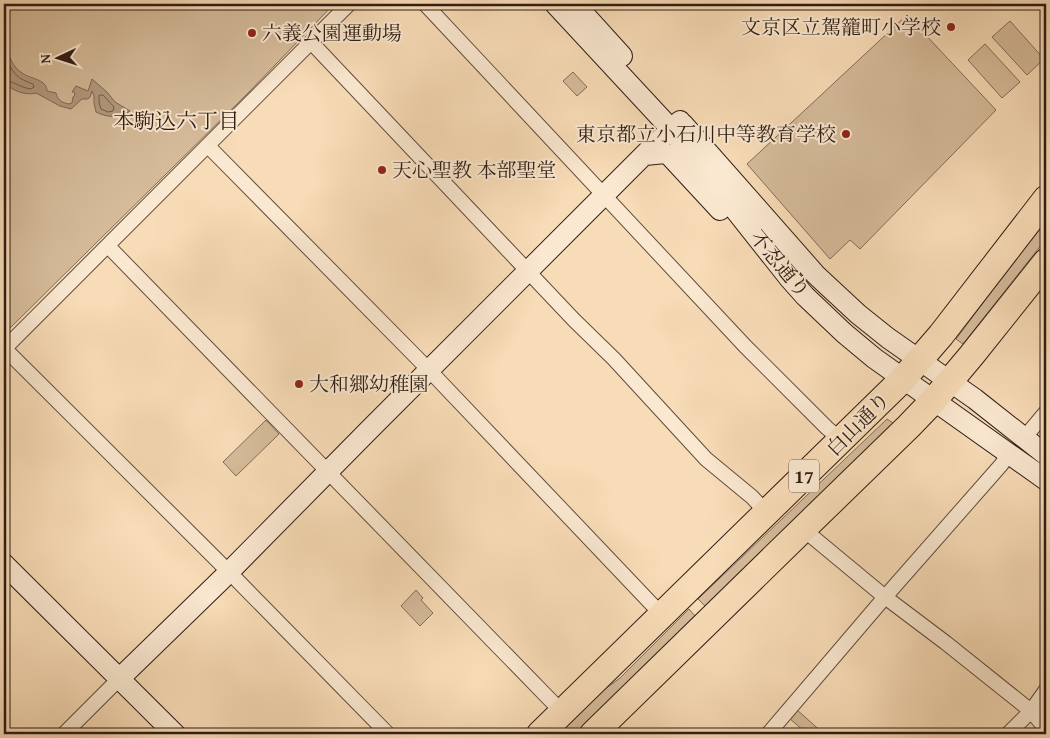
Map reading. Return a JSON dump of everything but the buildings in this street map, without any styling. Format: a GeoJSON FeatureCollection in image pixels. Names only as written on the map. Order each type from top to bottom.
{"type":"FeatureCollection","features":[{"type":"Feature","properties":{"kind":"highway","name":"白山通り"},"geometry":{"type":"LineString","coordinates":[[540,734],[912,370],[1046,199]]}},
{"type":"Feature","properties":{"kind":"highway","name":"白山通り"},"geometry":{"type":"LineString","coordinates":[[593,734],[909,426],[942,391],[1046,262]]}},
{"type":"Feature","properties":{"kind":"main road","name":"不忍通り"},"geometry":{"type":"LineString","coordinates":[[555,4],[676,125],[816,275],[888,338],[912,370]]}},
{"type":"Feature","properties":{"kind":"main road","name":"不忍通り"},"geometry":{"type":"LineString","coordinates":[[575,4],[676,125],[789,278],[805,296],[874,358],[912,370],[942,391],[1009,454],[1046,480]]}},
{"type":"Feature","properties":{"kind":"main road"},"geometry":{"type":"LineString","coordinates":[[119,679],[676,125]]}},
{"type":"Feature","properties":{"kind":"main road"},"geometry":{"type":"LineString","coordinates":[[645,155],[665,153],[670,156],[760,255],[779,272],[789,278]]}},
{"type":"Feature","properties":{"kind":"main road","name":"不忍通り"},"geometry":{"type":"LineString","coordinates":[[942,391],[976,399],[1046,455]]}},
{"type":"Feature","properties":{"kind":"main road"},"geometry":{"type":"LineString","coordinates":[[4,564],[175,734]]}},
{"type":"Feature","properties":{"kind":"street"},"geometry":{"type":"LineString","coordinates":[[349,4],[4,349],[388,734]]}},
{"type":"Feature","properties":{"kind":"street"},"geometry":{"type":"LineString","coordinates":[[425,4],[745,346],[827,428],[842,440]]}},
{"type":"Feature","properties":{"kind":"street"},"geometry":{"type":"LineString","coordinates":[[311,42],[574,320],[614,359],[706,459],[752,497],[767,513]]}},
{"type":"Feature","properties":{"kind":"street"},"geometry":{"type":"LineString","coordinates":[[208,146],[429,370],[662,615]]}},
{"type":"Feature","properties":{"kind":"street"},"geometry":{"type":"LineString","coordinates":[[108,246],[562,712]]}},
{"type":"Feature","properties":{"kind":"street"},"geometry":{"type":"LineString","coordinates":[[1025,437],[1046,412]]}},
{"type":"Feature","properties":{"kind":"street"},"geometry":{"type":"LineString","coordinates":[[768,734],[1009,454]]}},
{"type":"Feature","properties":{"kind":"street"},"geometry":{"type":"LineString","coordinates":[[803,529],[885,597],[1031,711],[1046,729]]}},
{"type":"Feature","properties":{"kind":"street"},"geometry":{"type":"LineString","coordinates":[[64,734],[119,679]]}},
{"type":"Feature","properties":{"kind":"street"},"geometry":{"type":"LineString","coordinates":[[1008,734],[1031,711],[1046,690]]}},
{"type":"Feature","properties":{"kind":"shaded area"},"geometry":{"type":"Polygon","coordinates":[[[4,4],[334,4],[247,94],[4,334],[4,4]]]}},
{"type":"Feature","properties":{"kind":"shaded area"},"geometry":{"type":"Polygon","coordinates":[[[907,15],[996,110],[860,249],[850,240],[830,259],[747,164],[907,15]]]}},
{"type":"Feature","properties":{"kind":"shaded area"},"geometry":{"type":"Polygon","coordinates":[[[1010,21],[1044,59],[1027,75],[992,37],[1010,21]]]}},
{"type":"Feature","properties":{"kind":"shaded area"},"geometry":{"type":"Polygon","coordinates":[[[985,44],[1020,82],[1002,98],[968,60],[985,44]]]}},
{"type":"Feature","properties":{"kind":"shaded area"},"geometry":{"type":"Polygon","coordinates":[[[573,72],[587,87],[577,96],[563,81],[573,72]]]}},
{"type":"Feature","properties":{"kind":"shaded area"},"geometry":{"type":"Polygon","coordinates":[[[1046,219],[1046,239],[963,344],[956,339],[1046,219]]]}},
{"type":"Feature","properties":{"kind":"shaded area"},"geometry":{"type":"Polygon","coordinates":[[[887,419],[896,425],[706,607],[698,599],[887,419]]]}},
{"type":"Feature","properties":{"kind":"shaded area","name":"大和郷幼稚園"},"geometry":{"type":"Polygon","coordinates":[[[266,420],[279,434],[236,476],[223,462],[266,420]]]}},
{"type":"Feature","properties":{"kind":"shaded area"},"geometry":{"type":"Polygon","coordinates":[[[416,590],[423,598],[421,600],[433,613],[420,626],[401,606],[416,590]]]}},
{"type":"Feature","properties":{"kind":"shaded area"},"geometry":{"type":"Polygon","coordinates":[[[689,609],[695,616],[593,718],[576,734],[558,734],[590,700],[620,678],[689,609]]]}},
{"type":"Feature","properties":{"kind":"shaded area"},"geometry":{"type":"Polygon","coordinates":[[[796,709],[824,734],[801,734],[804,731],[789,718],[796,709]]]}},
{"type":"Feature","properties":{"kind":"water"},"geometry":{"type":"Polygon","coordinates":[[[4,46],[19,71],[44,84],[47,91],[56,93],[63,102],[72,103],[75,95],[72,92],[76,86],[88,91],[92,79],[115,102],[130,111],[122,115],[113,116],[96,112],[92,91],[88,99],[82,99],[71,109],[60,106],[36,93],[27,94],[11,88],[4,83],[4,46]]]}},
{"type":"Feature","properties":{"kind":"place","name":"文京区立駕籠町小学校"},"geometry":{"type":"Point","coordinates":[951,27]}},
{"type":"Feature","properties":{"kind":"place","name":"六義公園運動場"},"geometry":{"type":"Point","coordinates":[252,33]}},
{"type":"Feature","properties":{"kind":"place","name":"東京都立小石川中等教育学校"},"geometry":{"type":"Point","coordinates":[846,134]}},
{"type":"Feature","properties":{"kind":"place","name":"天心聖教 本部聖堂"},"geometry":{"type":"Point","coordinates":[382,170]}},
{"type":"Feature","properties":{"kind":"place","name":"大和郷幼稚園"},"geometry":{"type":"Point","coordinates":[299,384]}},
{"type":"Feature","properties":{"kind":"district","name":"本駒込六丁目"},"geometry":{"type":"Point","coordinates":[176,121]}}]}
